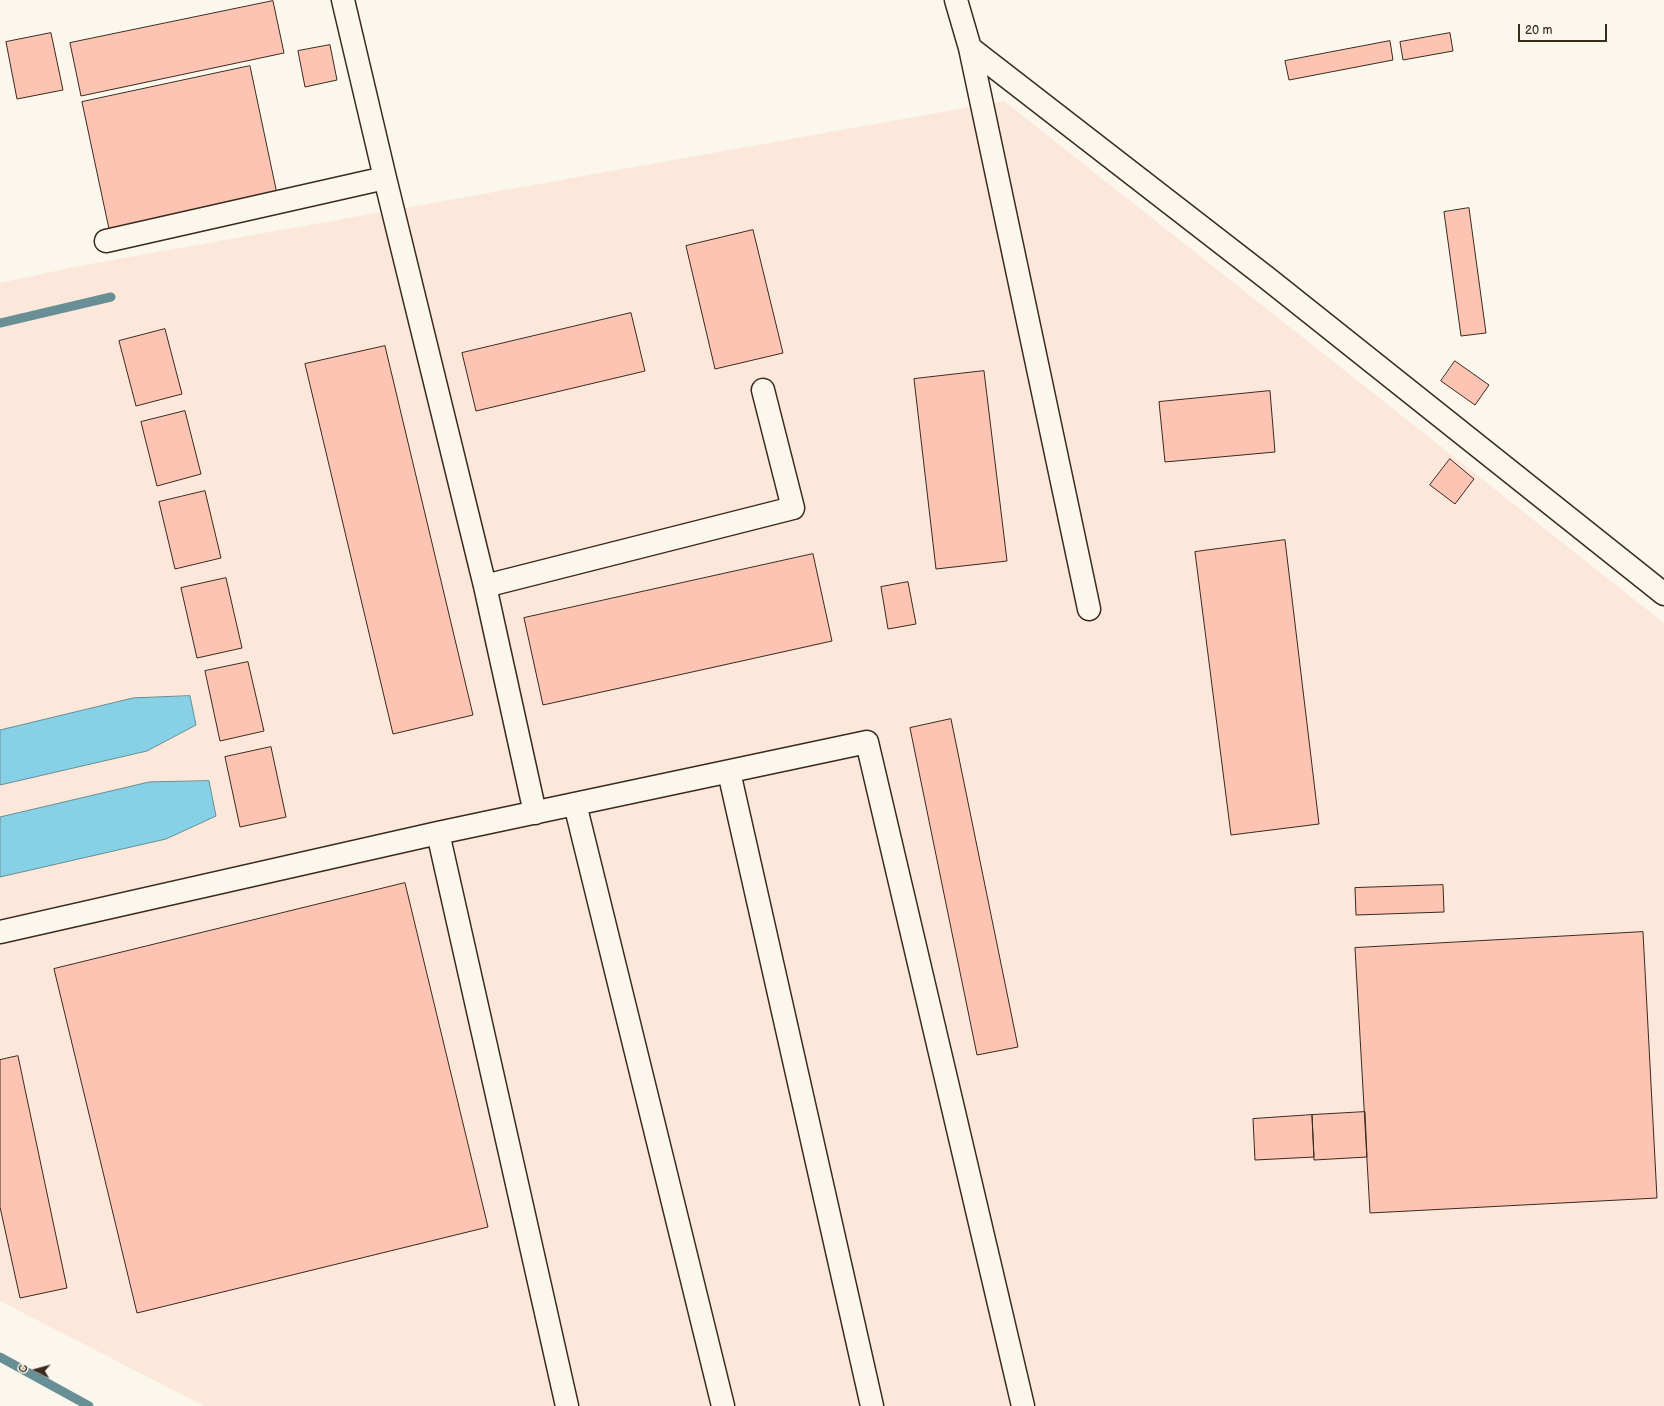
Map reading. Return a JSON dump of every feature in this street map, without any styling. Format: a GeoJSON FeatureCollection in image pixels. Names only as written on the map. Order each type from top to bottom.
{"type":"FeatureCollection","features":[{"type":"Feature","properties":{"kind":"street"},"geometry":{"type":"LineString","coordinates":[[343,0],[485,586],[535,813]]}},
{"type":"Feature","properties":{"kind":"street"},"geometry":{"type":"LineString","coordinates":[[956,0],[970,48],[1089,609]]}},
{"type":"Feature","properties":{"kind":"street"},"geometry":{"type":"LineString","coordinates":[[970,48],[1268,278],[1664,594]]}},
{"type":"Feature","properties":{"kind":"street"},"geometry":{"type":"LineString","coordinates":[[106,240],[385,178]]}},
{"type":"Feature","properties":{"kind":"street"},"geometry":{"type":"LineString","coordinates":[[485,586],[793,508],[763,390]]}},
{"type":"Feature","properties":{"kind":"street"},"geometry":{"type":"LineString","coordinates":[[0,932],[438,833],[867,742],[1023,1406]]}},
{"type":"Feature","properties":{"kind":"street"},"geometry":{"type":"LineString","coordinates":[[729,772],[872,1406]]}},
{"type":"Feature","properties":{"kind":"street"},"geometry":{"type":"LineString","coordinates":[[575,804],[722,1406]]}},
{"type":"Feature","properties":{"kind":"street"},"geometry":{"type":"LineString","coordinates":[[438,833],[567,1406]]}},
{"type":"Feature","properties":{"kind":"shaded area"},"geometry":{"type":"Polygon","coordinates":[[[1004,101],[1664,623],[1664,1406],[204,1406],[0,1301],[0,283],[79,266],[1004,101]]]}},
{"type":"Feature","properties":{"kind":"water"},"geometry":{"type":"Polygon","coordinates":[[[190,696],[196,725],[147,751],[0,785],[0,730],[133,698],[190,696]]]}},
{"type":"Feature","properties":{"kind":"water"},"geometry":{"type":"Polygon","coordinates":[[[209,781],[216,816],[166,839],[0,877],[0,817],[149,782],[209,781]]]}},
{"type":"Feature","properties":{"kind":"building"},"geometry":{"type":"Polygon","coordinates":[[[273,1],[284,53],[81,96],[70,43],[273,1]]]}},
{"type":"Feature","properties":{"kind":"building"},"geometry":{"type":"Polygon","coordinates":[[[51,33],[63,90],[17,99],[6,42],[51,33]]]}},
{"type":"Feature","properties":{"kind":"building"},"geometry":{"type":"Polygon","coordinates":[[[1450,33],[1453,51],[1403,60],[1400,42],[1450,33]]]}},
{"type":"Feature","properties":{"kind":"building"},"geometry":{"type":"Polygon","coordinates":[[[1390,41],[1393,60],[1289,80],[1285,61],[1390,41]]]}},
{"type":"Feature","properties":{"kind":"building"},"geometry":{"type":"Polygon","coordinates":[[[330,45],[337,80],[305,87],[298,51],[330,45]]]}},
{"type":"Feature","properties":{"kind":"building"},"geometry":{"type":"Polygon","coordinates":[[[250,66],[277,194],[109,229],[82,102],[250,66]]]}},
{"type":"Feature","properties":{"kind":"building"},"geometry":{"type":"Polygon","coordinates":[[[1469,208],[1486,333],[1461,336],[1444,212],[1469,208]]]}},
{"type":"Feature","properties":{"kind":"building"},"geometry":{"type":"Polygon","coordinates":[[[753,230],[783,353],[715,369],[686,246],[753,230]]]}},
{"type":"Feature","properties":{"kind":"building"},"geometry":{"type":"Polygon","coordinates":[[[631,313],[645,371],[476,411],[462,353],[631,313]]]}},
{"type":"Feature","properties":{"kind":"building"},"geometry":{"type":"Polygon","coordinates":[[[165,329],[182,394],[136,406],[119,341],[165,329]]]}},
{"type":"Feature","properties":{"kind":"building"},"geometry":{"type":"Polygon","coordinates":[[[385,346],[473,715],[393,734],[305,364],[385,346]]]}},
{"type":"Feature","properties":{"kind":"building"},"geometry":{"type":"Polygon","coordinates":[[[1455,361],[1489,385],[1475,405],[1441,381],[1455,361]]]}},
{"type":"Feature","properties":{"kind":"building"},"geometry":{"type":"Polygon","coordinates":[[[984,371],[1007,561],[936,569],[914,379],[984,371]]]}},
{"type":"Feature","properties":{"kind":"building"},"geometry":{"type":"Polygon","coordinates":[[[1270,391],[1275,452],[1165,462],[1159,402],[1270,391]]]}},
{"type":"Feature","properties":{"kind":"building"},"geometry":{"type":"Polygon","coordinates":[[[185,411],[201,474],[157,486],[141,422],[185,411]]]}},
{"type":"Feature","properties":{"kind":"building"},"geometry":{"type":"Polygon","coordinates":[[[1450,459],[1474,479],[1455,504],[1430,485],[1450,459]]]}},
{"type":"Feature","properties":{"kind":"building"},"geometry":{"type":"Polygon","coordinates":[[[205,491],[221,558],[175,569],[159,502],[205,491]]]}},
{"type":"Feature","properties":{"kind":"building"},"geometry":{"type":"Polygon","coordinates":[[[1285,540],[1319,824],[1231,835],[1195,552],[1285,540]]]}},
{"type":"Feature","properties":{"kind":"building"},"geometry":{"type":"Polygon","coordinates":[[[813,554],[832,641],[543,705],[524,618],[813,554]]]}},
{"type":"Feature","properties":{"kind":"building"},"geometry":{"type":"Polygon","coordinates":[[[226,578],[242,648],[197,658],[181,588],[226,578]]]}},
{"type":"Feature","properties":{"kind":"building"},"geometry":{"type":"Polygon","coordinates":[[[908,582],[916,624],[888,629],[881,587],[908,582]]]}},
{"type":"Feature","properties":{"kind":"building"},"geometry":{"type":"Polygon","coordinates":[[[248,662],[264,731],[220,741],[205,671],[248,662]]]}},
{"type":"Feature","properties":{"kind":"building"},"geometry":{"type":"Polygon","coordinates":[[[951,719],[1018,1047],[977,1055],[910,728],[951,719]]]}},
{"type":"Feature","properties":{"kind":"building"},"geometry":{"type":"Polygon","coordinates":[[[271,747],[286,817],[240,827],[225,757],[271,747]]]}},
{"type":"Feature","properties":{"kind":"building"},"geometry":{"type":"Polygon","coordinates":[[[405,883],[488,1227],[137,1313],[54,969],[405,883]]]}},
{"type":"Feature","properties":{"kind":"building"},"geometry":{"type":"Polygon","coordinates":[[[1443,885],[1444,912],[1356,915],[1355,888],[1443,885]]]}},
{"type":"Feature","properties":{"kind":"building"},"geometry":{"type":"Polygon","coordinates":[[[1643,932],[1657,1198],[1370,1213],[1355,948],[1643,932]]]}},
{"type":"Feature","properties":{"kind":"building"},"geometry":{"type":"Polygon","coordinates":[[[18,1056],[67,1288],[20,1298],[0,1207],[0,1060],[18,1056]]]}},
{"type":"Feature","properties":{"kind":"building"},"geometry":{"type":"Polygon","coordinates":[[[1365,1112],[1367,1157],[1314,1160],[1312,1115],[1365,1112]]]}},
{"type":"Feature","properties":{"kind":"building"},"geometry":{"type":"Polygon","coordinates":[[[1312,1115],[1314,1157],[1255,1160],[1253,1119],[1312,1115]]]}},
{"type":"Feature","properties":{"kind":"waterway"},"geometry":{"type":"LineString","coordinates":[[0,323],[111,297]]}},
{"type":"Feature","properties":{"kind":"waterway"},"geometry":{"type":"LineString","coordinates":[[0,1357],[89,1406]]}}]}
